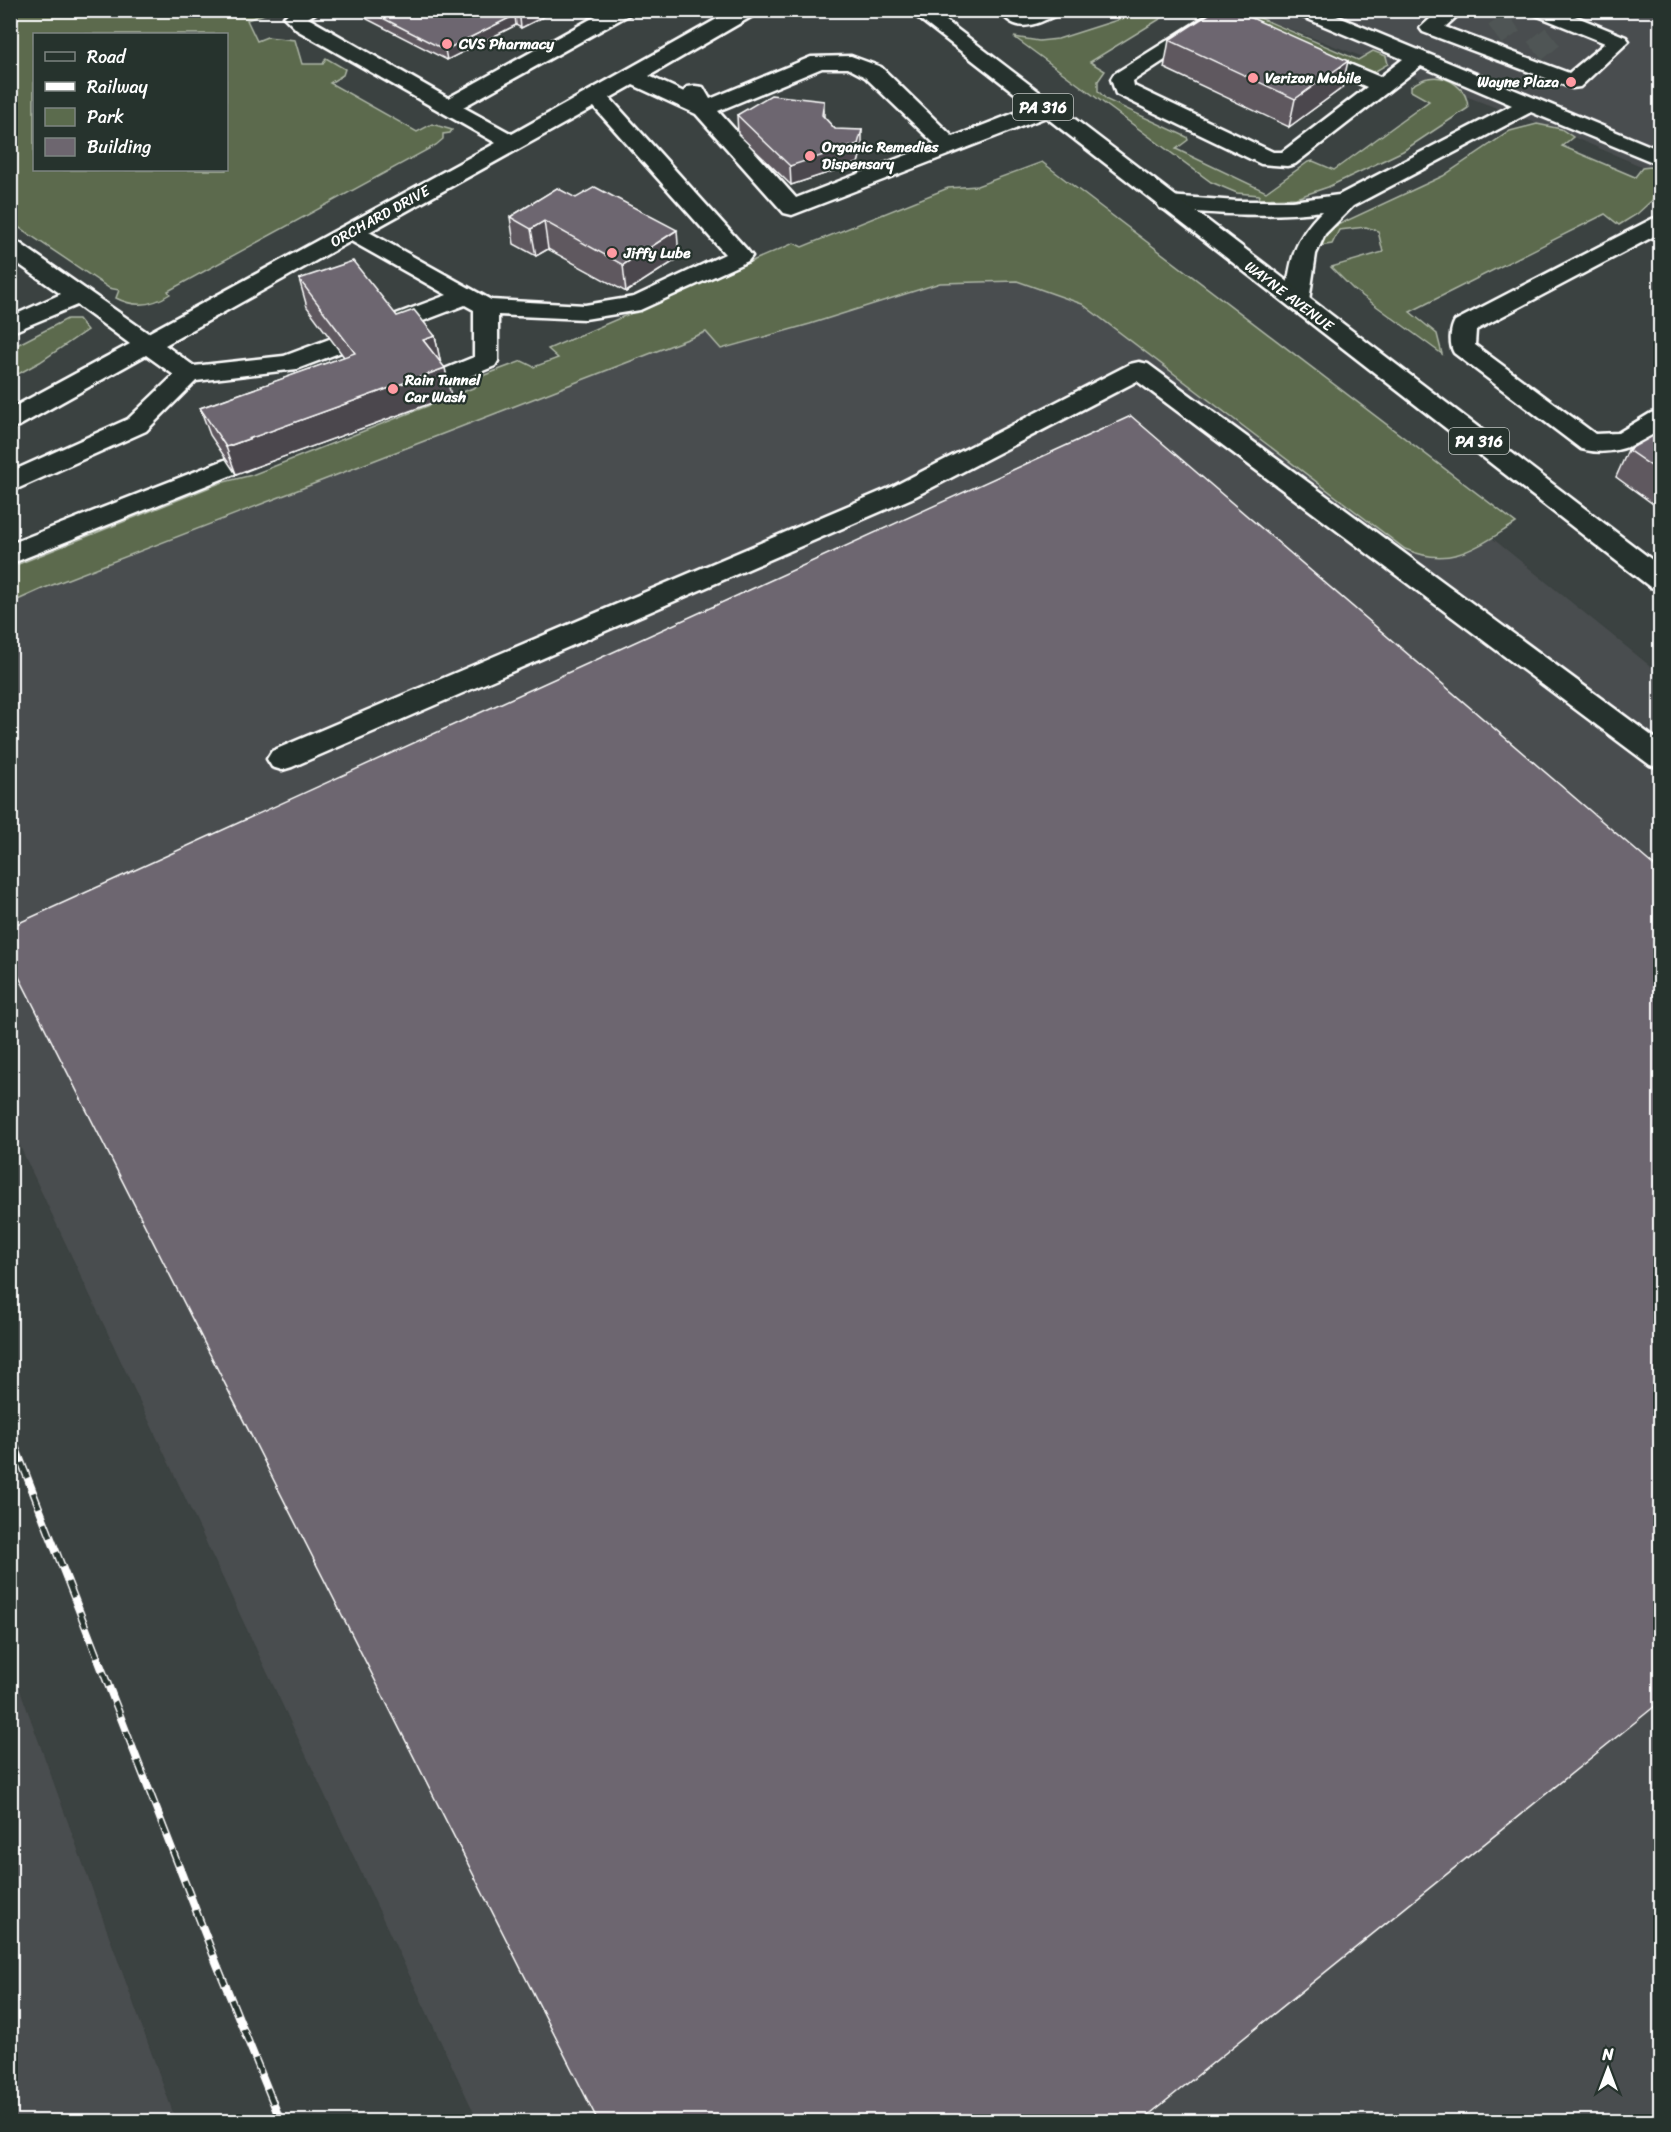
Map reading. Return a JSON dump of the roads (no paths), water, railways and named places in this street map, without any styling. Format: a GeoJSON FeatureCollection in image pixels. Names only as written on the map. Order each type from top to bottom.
{"type":"FeatureCollection","features":[{"type":"Feature","properties":{"kind":"main road"},"geometry":{"type":"LineString","coordinates":[[310,10],[294,17],[304,27],[512,143]]}},
{"type":"Feature","properties":{"kind":"main road"},"geometry":{"type":"LineString","coordinates":[[447,107],[623,10]]}},
{"type":"Feature","properties":{"kind":"main road","name":"ORCHARD DRIVE"},"geometry":{"type":"LineString","coordinates":[[10,420],[597,97],[749,10]]}},
{"type":"Feature","properties":{"kind":"main road","name":"WAYNE AVENUE"},"geometry":{"type":"LineString","coordinates":[[918,10],[1660,580]]}},
{"type":"Feature","properties":{"kind":"main road"},"geometry":{"type":"LineString","coordinates":[[1009,10],[1024,21],[1052,10]]}},
{"type":"Feature","properties":{"kind":"main road"},"geometry":{"type":"LineString","coordinates":[[1303,10],[1660,158]]}},
{"type":"Feature","properties":{"kind":"main road"},"geometry":{"type":"LineString","coordinates":[[1454,10],[1430,28],[1488,41],[1527,57],[1572,82],[1620,41],[1564,27],[1540,10]]}},
{"type":"Feature","properties":{"kind":"main road"},"geometry":{"type":"LineString","coordinates":[[1232,18],[1122,79],[1124,89],[1269,159],[1287,159],[1418,58]]}},
{"type":"Feature","properties":{"kind":"main road"},"geometry":{"type":"LineString","coordinates":[[1445,69],[1488,41]]}},
{"type":"Feature","properties":{"kind":"main road"},"geometry":{"type":"LineString","coordinates":[[1286,44],[1382,86]]}},
{"type":"Feature","properties":{"kind":"main road"},"geometry":{"type":"LineString","coordinates":[[673,54],[704,109],[792,208],[1046,109]]}},
{"type":"Feature","properties":{"kind":"main road"},"geometry":{"type":"LineString","coordinates":[[633,77],[704,109],[819,62],[851,62],[873,72],[950,146]]}},
{"type":"Feature","properties":{"kind":"main road"},"geometry":{"type":"LineString","coordinates":[[352,232],[477,301],[585,312],[640,303],[740,256],[597,97]]}},
{"type":"Feature","properties":{"kind":"main road"},"geometry":{"type":"LineString","coordinates":[[1297,301],[1304,254],[1315,231],[1345,201],[1530,104]]}},
{"type":"Feature","properties":{"kind":"main road"},"geometry":{"type":"LineString","coordinates":[[1168,203],[1238,208],[1292,208],[1345,201]]}},
{"type":"Feature","properties":{"kind":"main road"},"geometry":{"type":"LineString","coordinates":[[1660,226],[1464,326],[1463,348],[1590,443],[1624,441],[1660,419]]}},
{"type":"Feature","properties":{"kind":"main road"},"geometry":{"type":"LineString","coordinates":[[10,247],[150,344],[189,374]]}},
{"type":"Feature","properties":{"kind":"main road"},"geometry":{"type":"LineString","coordinates":[[10,326],[80,295]]}},
{"type":"Feature","properties":{"kind":"main road"},"geometry":{"type":"LineString","coordinates":[[388,401],[486,361],[477,301]]}},
{"type":"Feature","properties":{"kind":"main road"},"geometry":{"type":"LineString","coordinates":[[10,483],[137,425],[189,374],[288,363],[477,301]]}},
{"type":"Feature","properties":{"kind":"main road"},"geometry":{"type":"LineString","coordinates":[[282,759],[903,492],[1139,370],[1653,741]]}},
{"type":"Feature","properties":{"kind":"main road"},"geometry":{"type":"LineString","coordinates":[[10,555],[291,441]]}},
{"type":"Feature","properties":{"kind":"tunnel"},"geometry":{"type":"LineString","coordinates":[[1495,35],[1519,18]]}},
{"type":"Feature","properties":{"kind":"tunnel"},"geometry":{"type":"LineString","coordinates":[[1535,51],[1557,33]]}},
{"type":"Feature","properties":{"kind":"railway"},"geometry":{"type":"LineString","coordinates":[[10,1433],[216,1962],[281,2122]]}},
{"type":"Feature","properties":{"kind":"place","name":"CVS Pharmacy"},"geometry":{"type":"Point","coordinates":[447,44]}},
{"type":"Feature","properties":{"kind":"place","name":"Verizon Mobile"},"geometry":{"type":"Point","coordinates":[1253,78]}},
{"type":"Feature","properties":{"kind":"place","name":"Wayne Plaza"},"geometry":{"type":"Point","coordinates":[1571,82]}},
{"type":"Feature","properties":{"kind":"place","name":"Organic Remedies Dispensary"},"geometry":{"type":"Point","coordinates":[810,156]}},
{"type":"Feature","properties":{"kind":"place","name":"Jiffy Lube"},"geometry":{"type":"Point","coordinates":[612,253]}},
{"type":"Feature","properties":{"kind":"place","name":"Rain Tunnel Car Wash"},"geometry":{"type":"Point","coordinates":[393,389]}}]}
